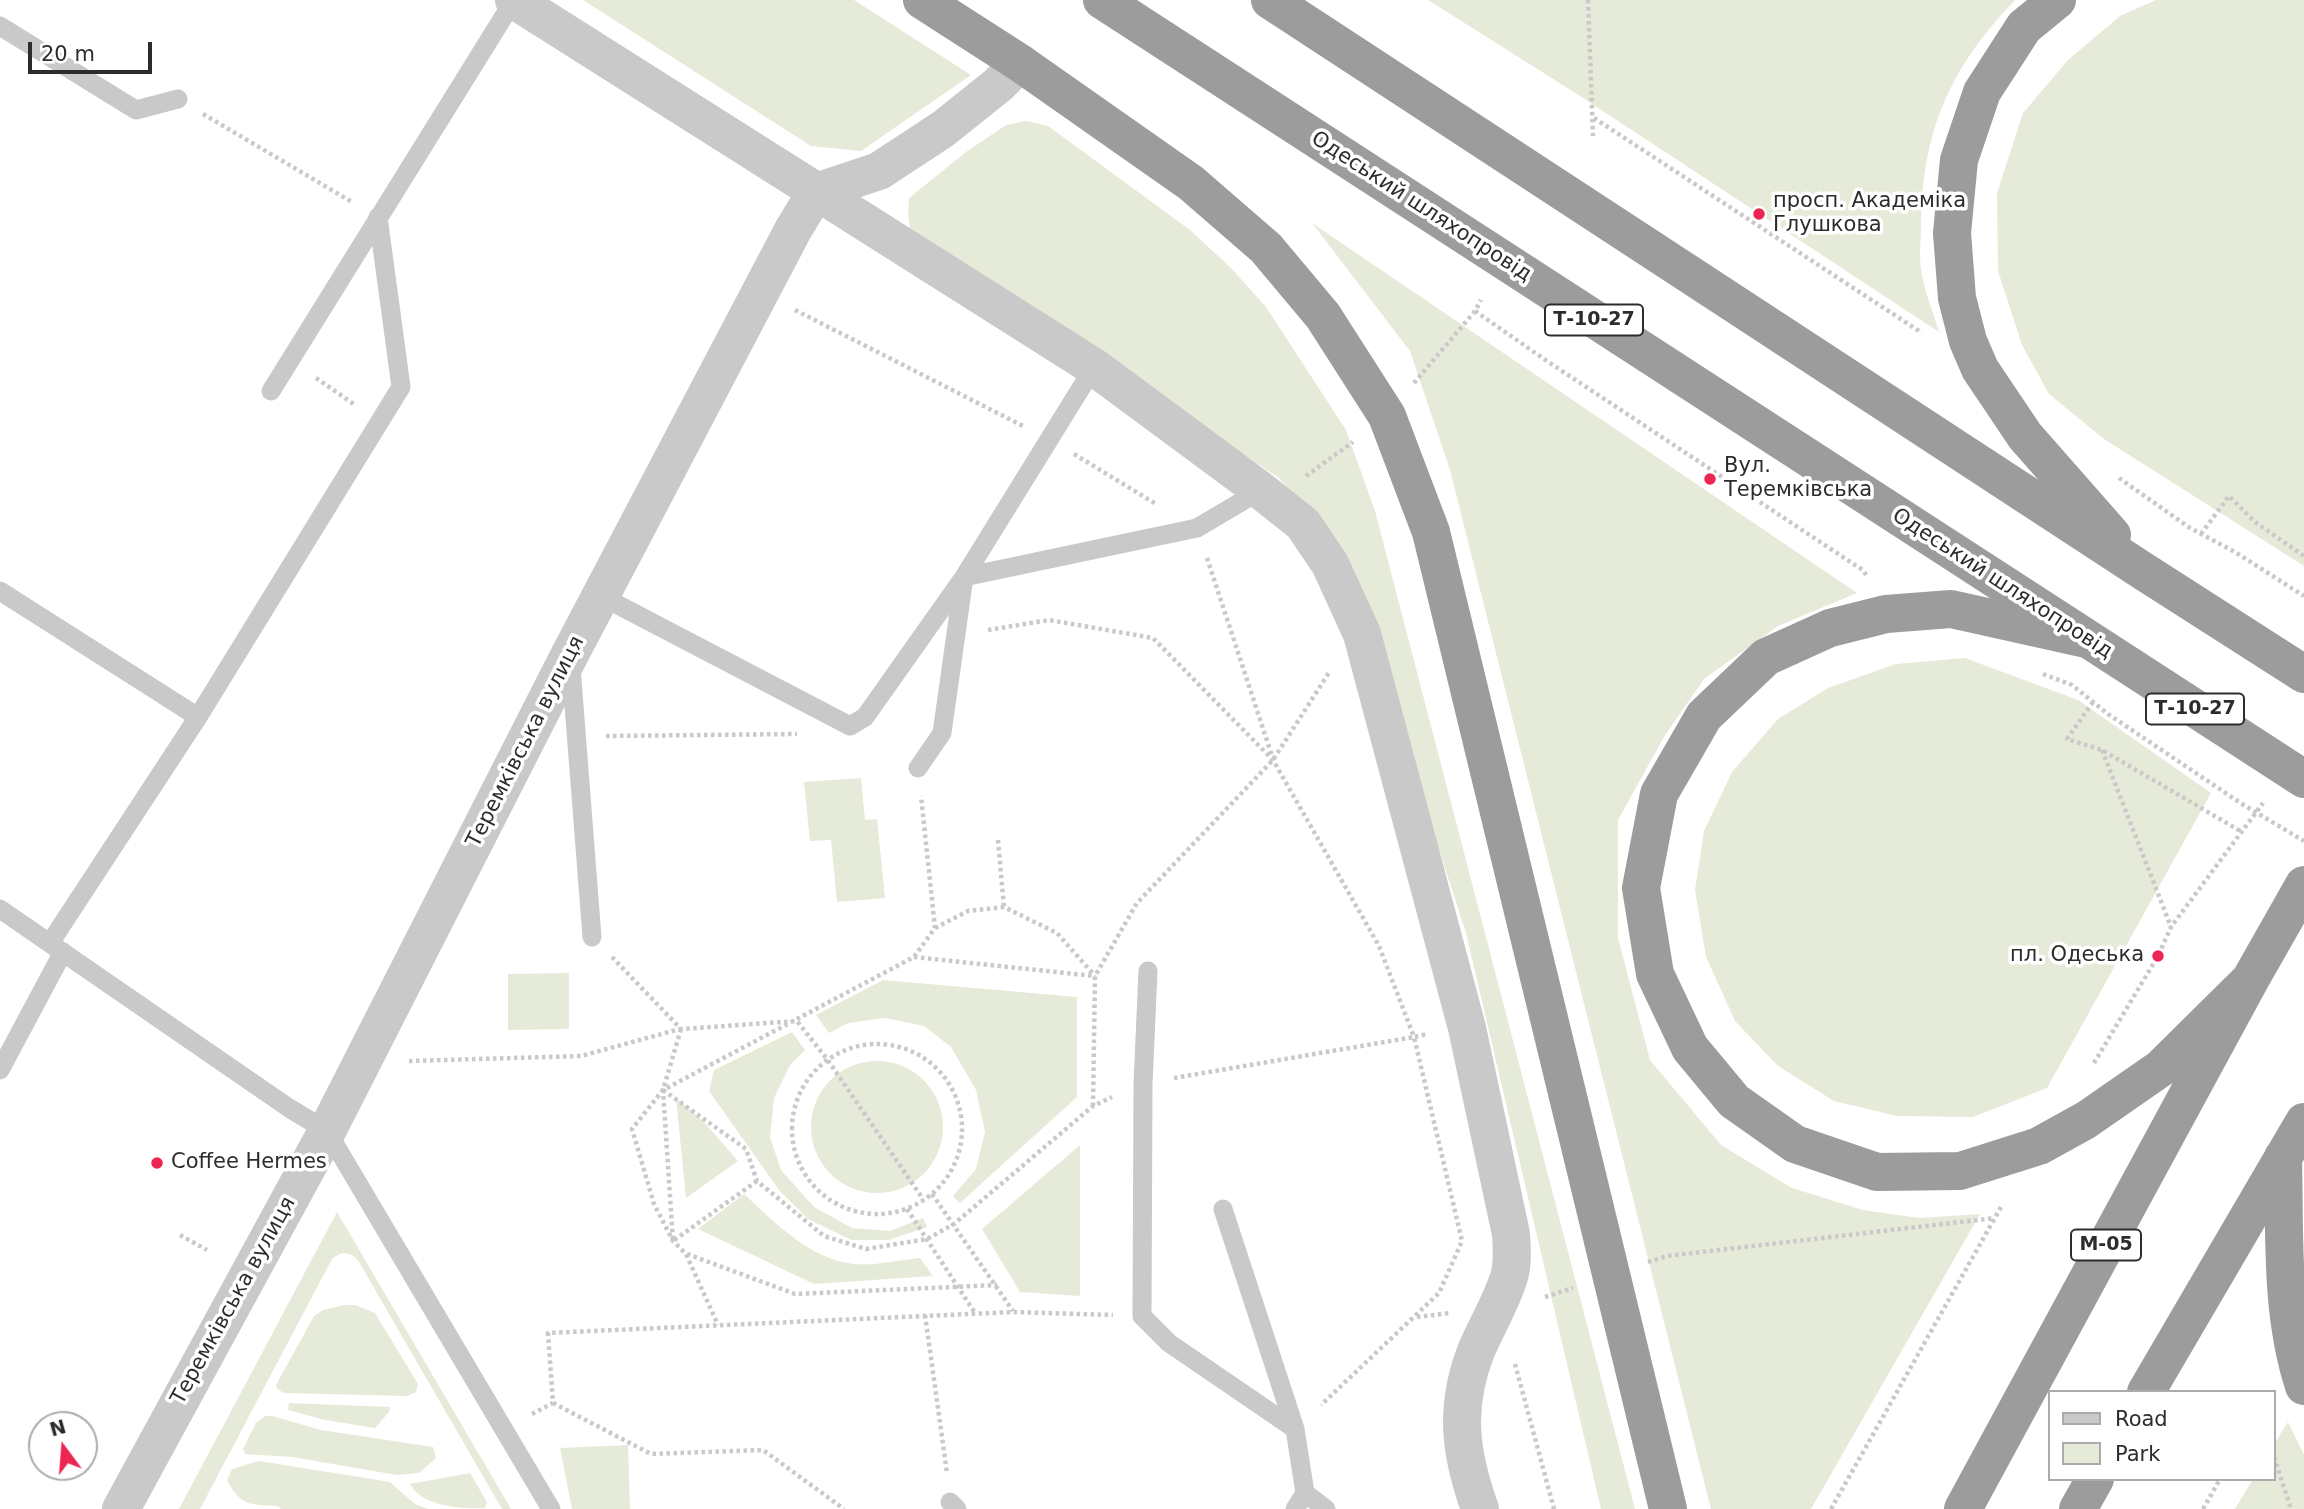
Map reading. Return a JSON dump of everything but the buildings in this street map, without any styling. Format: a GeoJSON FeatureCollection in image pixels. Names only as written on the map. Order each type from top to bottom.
{"type":"FeatureCollection","features":[{"type":"Feature","properties":{"kind":"highway"},"geometry":{"type":"LineString","coordinates":[[922,0],[1020,63],[1191,183],[1266,248],[1323,316],[1387,416],[1431,532],[1668,1509]]}},
{"type":"Feature","properties":{"kind":"highway","name":"Одеський шляхопровід"},"geometry":{"type":"LineString","coordinates":[[1102,0],[2304,779]]}},
{"type":"Feature","properties":{"kind":"highway"},"geometry":{"type":"LineString","coordinates":[[1270,0],[2304,674]]}},
{"type":"Feature","properties":{"kind":"highway"},"geometry":{"type":"LineString","coordinates":[[2057,0],[2024,27],[1982,92],[1959,160],[1952,233],[1957,298],[1974,355],[2025,436],[2143,571]]}},
{"type":"Feature","properties":{"kind":"highway"},"geometry":{"type":"LineString","coordinates":[[2087,639],[1951,609],[1871,617],[1830,628],[1766,657],[1704,716],[1659,794],[1641,888],[1655,974],[1690,1048],[1734,1101],[1796,1144],[1877,1172],[1960,1171],[2039,1146],[2086,1120],[2161,1068],[2250,980]]}},
{"type":"Feature","properties":{"kind":"highway","name":"М-05"},"geometry":{"type":"LineString","coordinates":[[1963,1509],[2304,885]]}},
{"type":"Feature","properties":{"kind":"highway"},"geometry":{"type":"LineString","coordinates":[[2147,1390],[2304,1122]]}},
{"type":"Feature","properties":{"kind":"highway"},"geometry":{"type":"LineString","coordinates":[[2283,1157],[2286,1295],[2296,1362],[2304,1386]]}},
{"type":"Feature","properties":{"kind":"highway"},"geometry":{"type":"LineString","coordinates":[[2078,1509],[2094,1481]]}},
{"type":"Feature","properties":{"kind":"street"},"geometry":{"type":"LineString","coordinates":[[514,0],[1094,367],[1303,524],[1329,564],[1362,634],[1467,1028],[1511,1234],[1512,1258],[1509,1276],[1476,1352],[1463,1391],[1461,1432],[1471,1483],[1480,1509]]}},
{"type":"Feature","properties":{"kind":"street"},"geometry":{"type":"LineString","coordinates":[[816,192],[879,171],[943,129],[998,85],[1020,63]]}},
{"type":"Feature","properties":{"kind":"street","name":"Теремківська вулиця"},"geometry":{"type":"LineString","coordinates":[[121,1509],[327,1131],[569,656],[793,230],[816,192]]}},
{"type":"Feature","properties":{"kind":"lane"},"geometry":{"type":"LineString","coordinates":[[271,391],[514,0]]}},
{"type":"Feature","properties":{"kind":"lane"},"geometry":{"type":"LineString","coordinates":[[0,26],[136,110],[178,99]]}},
{"type":"Feature","properties":{"kind":"lane"},"geometry":{"type":"LineString","coordinates":[[0,1070],[57,948],[401,387],[378,217]]}},
{"type":"Feature","properties":{"kind":"lane"},"geometry":{"type":"LineString","coordinates":[[601,596],[850,726],[865,717],[964,577],[1094,367]]}},
{"type":"Feature","properties":{"kind":"lane"},"geometry":{"type":"LineString","coordinates":[[964,577],[1197,528],[1259,489]]}},
{"type":"Feature","properties":{"kind":"lane"},"geometry":{"type":"LineString","coordinates":[[918,768],[942,733],[964,577]]}},
{"type":"Feature","properties":{"kind":"lane"},"geometry":{"type":"LineString","coordinates":[[0,591],[198,717]]}},
{"type":"Feature","properties":{"kind":"lane"},"geometry":{"type":"LineString","coordinates":[[569,656],[592,937]]}},
{"type":"Feature","properties":{"kind":"lane"},"geometry":{"type":"LineString","coordinates":[[0,909],[289,1108],[327,1131],[551,1509]]}},
{"type":"Feature","properties":{"kind":"lane"},"geometry":{"type":"LineString","coordinates":[[1148,971],[1143,1084],[1142,1316],[1169,1343],[1295,1429]]}},
{"type":"Feature","properties":{"kind":"lane"},"geometry":{"type":"LineString","coordinates":[[1223,1209],[1295,1429],[1300,1501],[1326,1509]]}},
{"type":"Feature","properties":{"kind":"path"},"geometry":{"type":"LineString","coordinates":[[1588,0],[1593,136]]}},
{"type":"Feature","properties":{"kind":"path"},"geometry":{"type":"LineString","coordinates":[[178,99],[378,217]]}},
{"type":"Feature","properties":{"kind":"path"},"geometry":{"type":"LineString","coordinates":[[1594,118],[1715,199],[1974,355]]}},
{"type":"Feature","properties":{"kind":"path"},"geometry":{"type":"LineString","coordinates":[[795,310],[1049,439],[1197,528],[1273,760],[1379,946],[1415,1037],[1462,1241],[1439,1293],[1295,1429]]}},
{"type":"Feature","properties":{"kind":"path"},"geometry":{"type":"LineString","coordinates":[[1475,311],[1864,571],[1871,617]]}},
{"type":"Feature","properties":{"kind":"path"},"geometry":{"type":"LineString","coordinates":[[290,359],[348,400]]}},
{"type":"Feature","properties":{"kind":"path"},"geometry":{"type":"LineString","coordinates":[[2115,475],[2201,534],[2235,552],[2304,596]]}},
{"type":"Feature","properties":{"kind":"path"},"geometry":{"type":"LineString","coordinates":[[2201,534],[2229,496],[2255,522],[2304,556]]}},
{"type":"Feature","properties":{"kind":"path"},"geometry":{"type":"LineString","coordinates":[[956,635],[1049,620],[1153,638],[1273,760]]}},
{"type":"Feature","properties":{"kind":"path"},"geometry":{"type":"LineString","coordinates":[[1093,1106],[1095,976],[1137,903],[1273,760],[1330,669]]}},
{"type":"Feature","properties":{"kind":"path"},"geometry":{"type":"LineString","coordinates":[[2035,671],[2071,685],[2242,804],[2304,841]]}},
{"type":"Feature","properties":{"kind":"path"},"geometry":{"type":"LineString","coordinates":[[2093,702],[2067,739],[2102,750],[2242,832]]}},
{"type":"Feature","properties":{"kind":"path"},"geometry":{"type":"LineString","coordinates":[[577,736],[807,734]]}},
{"type":"Feature","properties":{"kind":"path"},"geometry":{"type":"LineString","coordinates":[[2102,750],[2171,927]]}},
{"type":"Feature","properties":{"kind":"path"},"geometry":{"type":"LineString","coordinates":[[918,768],[935,928]]}},
{"type":"Feature","properties":{"kind":"path"},"geometry":{"type":"LineString","coordinates":[[2093,1065],[2158,956],[2171,927],[2263,803]]}},
{"type":"Feature","properties":{"kind":"path"},"geometry":{"type":"LineString","coordinates":[[998,840],[1004,907]]}},
{"type":"Feature","properties":{"kind":"path"},"geometry":{"type":"LineString","coordinates":[[718,1325],[686,1254],[673,1241],[654,1204],[632,1129],[663,1090],[914,957],[935,928],[968,911],[1004,907],[1057,933],[1095,976]]}},
{"type":"Feature","properties":{"kind":"path"},"geometry":{"type":"LineString","coordinates":[[592,937],[681,1029]]}},
{"type":"Feature","properties":{"kind":"path"},"geometry":{"type":"LineString","coordinates":[[914,957],[1095,976]]}},
{"type":"Feature","properties":{"kind":"path"},"geometry":{"type":"LineString","coordinates":[[402,1062],[581,1055],[681,1029],[797,1021]]}},
{"type":"Feature","properties":{"kind":"path"},"geometry":{"type":"LineString","coordinates":[[797,1021],[827,1059],[923,1199]]}},
{"type":"Feature","properties":{"kind":"path"},"geometry":{"type":"LineString","coordinates":[[663,1090],[746,1149],[757,1181],[824,1236],[866,1249],[927,1239],[954,1224],[1093,1106],[1143,1084],[1454,1028],[1467,1028]]}},
{"type":"Feature","properties":{"kind":"path"},"geometry":{"type":"LineString","coordinates":[[673,1241],[663,1090],[681,1029]]}},
{"type":"Feature","properties":{"kind":"path"},"geometry":{"type":"LineString","coordinates":[[879,1043],[908,1049],[933,1064],[952,1087],[962,1115],[962,1144],[951,1172],[932,1195],[906,1209],[880,1214],[853,1211],[828,1199],[808,1180],[796,1156],[791,1129],[796,1103],[808,1078],[827,1059],[852,1047],[879,1043]]}},
{"type":"Feature","properties":{"kind":"path"},"geometry":{"type":"LineString","coordinates":[[673,1241],[757,1181]]}},
{"type":"Feature","properties":{"kind":"path"},"geometry":{"type":"LineString","coordinates":[[932,1195],[997,1285],[1013,1312]]}},
{"type":"Feature","properties":{"kind":"path"},"geometry":{"type":"LineString","coordinates":[[1831,1509],[2001,1208]]}},
{"type":"Feature","properties":{"kind":"path"},"geometry":{"type":"LineString","coordinates":[[906,1209],[975,1313]]}},
{"type":"Feature","properties":{"kind":"path"},"geometry":{"type":"LineString","coordinates":[[1538,1300],[1667,1256],[1995,1219]]}},
{"type":"Feature","properties":{"kind":"path"},"geometry":{"type":"LineString","coordinates":[[180,1235],[207,1250]]}},
{"type":"Feature","properties":{"kind":"path"},"geometry":{"type":"LineString","coordinates":[[686,1254],[795,1294],[997,1285]]}},
{"type":"Feature","properties":{"kind":"path"},"geometry":{"type":"LineString","coordinates":[[1571,1288],[1574,1301]]}},
{"type":"Feature","properties":{"kind":"path"},"geometry":{"type":"LineString","coordinates":[[553,1403],[548,1333],[975,1313],[1142,1316]]}},
{"type":"Feature","properties":{"kind":"path"},"geometry":{"type":"LineString","coordinates":[[925,1315],[954,1505]]}},
{"type":"Feature","properties":{"kind":"path"},"geometry":{"type":"LineString","coordinates":[[1513,1355],[1553,1509]]}},
{"type":"Feature","properties":{"kind":"path"},"geometry":{"type":"LineString","coordinates":[[505,1429],[553,1403]]}},
{"type":"Feature","properties":{"kind":"path"},"geometry":{"type":"LineString","coordinates":[[553,1403],[651,1454],[763,1450],[844,1509]]}},
{"type":"Feature","properties":{"kind":"path"},"geometry":{"type":"LineString","coordinates":[[2276,1463],[2291,1509]]}},
{"type":"Feature","properties":{"kind":"path"},"geometry":{"type":"LineString","coordinates":[[2203,1509],[2220,1481]]}},
{"type":"Feature","properties":{"kind":"green space"},"geometry":{"type":"Polygon","coordinates":[[[583,0],[854,0],[971,75],[861,151],[811,146],[583,0]]]}},
{"type":"Feature","properties":{"kind":"green space"},"geometry":{"type":"Polygon","coordinates":[[[1428,0],[2015,0],[1973,51],[1957,77],[1934,131],[1927,161],[1920,265],[1939,332],[1577,94],[1428,0]]]}},
{"type":"Feature","properties":{"kind":"green space"},"geometry":{"type":"Polygon","coordinates":[[[2156,0],[2304,0],[2304,566],[2104,439],[2049,394],[2022,345],[1998,271],[1997,193],[2023,113],[2068,60],[2120,16],[2156,0]]]}},
{"type":"Feature","properties":{"kind":"green space"},"geometry":{"type":"Polygon","coordinates":[[[1026,121],[1048,126],[1190,230],[1231,268],[1266,307],[1346,430],[1375,511],[1635,1509],[1601,1509],[1466,933],[1345,559],[1279,478],[910,229],[909,198],[966,152],[1006,125],[1026,121]]]}},
{"type":"Feature","properties":{"kind":"green space"},"geometry":{"type":"Polygon","coordinates":[[[1312,223],[1857,593],[1778,626],[1704,679],[1664,737],[1618,820],[1618,938],[1650,1060],[1721,1145],[1792,1188],[1863,1210],[1919,1218],[1980,1214],[1811,1509],[1711,1509],[1450,470],[1410,351],[1312,223]]]}},
{"type":"Feature","properties":{"kind":"green space"},"geometry":{"type":"Polygon","coordinates":[[[1965,658],[2078,700],[2211,793],[2047,1088],[1973,1117],[1897,1116],[1834,1101],[1778,1066],[1735,1021],[1706,957],[1695,890],[1704,831],[1732,772],[1778,719],[1828,688],[1896,664],[1965,658]]]}},
{"type":"Feature","properties":{"kind":"green space"},"geometry":{"type":"Polygon","coordinates":[[[861,778],[865,820],[877,819],[885,898],[837,902],[831,840],[810,841],[804,782],[861,778]]]}},
{"type":"Feature","properties":{"kind":"green space"},"geometry":{"type":"Polygon","coordinates":[[[569,973],[569,1029],[508,1030],[508,974],[569,973]]]}},
{"type":"Feature","properties":{"kind":"green space"},"geometry":{"type":"Polygon","coordinates":[[[883,980],[1077,997],[1077,1097],[960,1203],[953,1196],[976,1169],[985,1132],[976,1090],[951,1047],[924,1026],[885,1018],[848,1023],[829,1033],[816,1015],[883,980]]]}},
{"type":"Feature","properties":{"kind":"green space"},"geometry":{"type":"Polygon","coordinates":[[[792,1032],[805,1050],[790,1065],[774,1098],[770,1137],[781,1170],[814,1207],[852,1228],[890,1231],[923,1218],[927,1227],[889,1240],[851,1240],[808,1219],[779,1190],[709,1091],[714,1070],[792,1032]]]}},
{"type":"Feature","properties":{"kind":"green space"},"geometry":{"type":"Polygon","coordinates":[[[877,1061],[902,1066],[924,1080],[938,1102],[943,1127],[938,1152],[924,1174],[902,1188],[877,1193],[852,1188],[830,1174],[816,1152],[811,1127],[816,1102],[830,1080],[852,1066],[877,1061]]]}},
{"type":"Feature","properties":{"kind":"green space"},"geometry":{"type":"Polygon","coordinates":[[[676,1098],[704,1122],[738,1161],[686,1198],[676,1098]]]}},
{"type":"Feature","properties":{"kind":"green space"},"geometry":{"type":"Polygon","coordinates":[[[1080,1145],[1080,1296],[1020,1292],[982,1229],[1080,1145]]]}},
{"type":"Feature","properties":{"kind":"green space"},"geometry":{"type":"Polygon","coordinates":[[[744,1194],[794,1238],[823,1255],[854,1264],[879,1264],[920,1258],[933,1276],[814,1284],[698,1229],[744,1194]]]}},
{"type":"Feature","properties":{"kind":"green space"},"geometry":{"type":"Polygon","coordinates":[[[337,1212],[511,1509],[502,1509],[359,1262],[350,1254],[343,1253],[332,1259],[200,1509],[179,1509],[337,1212]]]}},
{"type":"Feature","properties":{"kind":"green space"},"geometry":{"type":"Polygon","coordinates":[[[355,1305],[375,1313],[418,1384],[416,1392],[407,1396],[284,1393],[277,1389],[276,1385],[314,1316],[323,1310],[355,1305]]]}},
{"type":"Feature","properties":{"kind":"green space"},"geometry":{"type":"Polygon","coordinates":[[[289,1403],[390,1407],[375,1428],[325,1420],[288,1410],[289,1403]]]}},
{"type":"Feature","properties":{"kind":"green space"},"geometry":{"type":"Polygon","coordinates":[[[265,1416],[321,1430],[433,1447],[436,1458],[419,1473],[397,1475],[292,1457],[245,1454],[243,1449],[256,1423],[265,1416]]]}},
{"type":"Feature","properties":{"kind":"green space"},"geometry":{"type":"Polygon","coordinates":[[[2288,1422],[2304,1455],[2304,1509],[2235,1509],[2252,1481],[2276,1481],[2276,1441],[2288,1422]]]}},
{"type":"Feature","properties":{"kind":"green space"},"geometry":{"type":"Polygon","coordinates":[[[628,1445],[630,1509],[572,1509],[560,1448],[628,1445]]]}},
{"type":"Feature","properties":{"kind":"green space"},"geometry":{"type":"Polygon","coordinates":[[[259,1461],[390,1482],[415,1504],[428,1509],[281,1509],[278,1506],[254,1504],[237,1495],[227,1480],[232,1469],[259,1461]]]}},
{"type":"Feature","properties":{"kind":"green space"},"geometry":{"type":"Polygon","coordinates":[[[470,1473],[487,1502],[485,1508],[454,1507],[433,1502],[416,1492],[410,1484],[470,1473]]]}},
{"type":"Feature","properties":{"kind":"place","name":"просп. Академіка Глушкова"},"geometry":{"type":"Point","coordinates":[1759,214]}},
{"type":"Feature","properties":{"kind":"place","name":"Вул. Теремківська"},"geometry":{"type":"Point","coordinates":[1710,479]}},
{"type":"Feature","properties":{"kind":"place","name":"пл. Одеська"},"geometry":{"type":"Point","coordinates":[2158,956]}},
{"type":"Feature","properties":{"kind":"place","name":"Coffee Hermes"},"geometry":{"type":"Point","coordinates":[157,1163]}}]}
